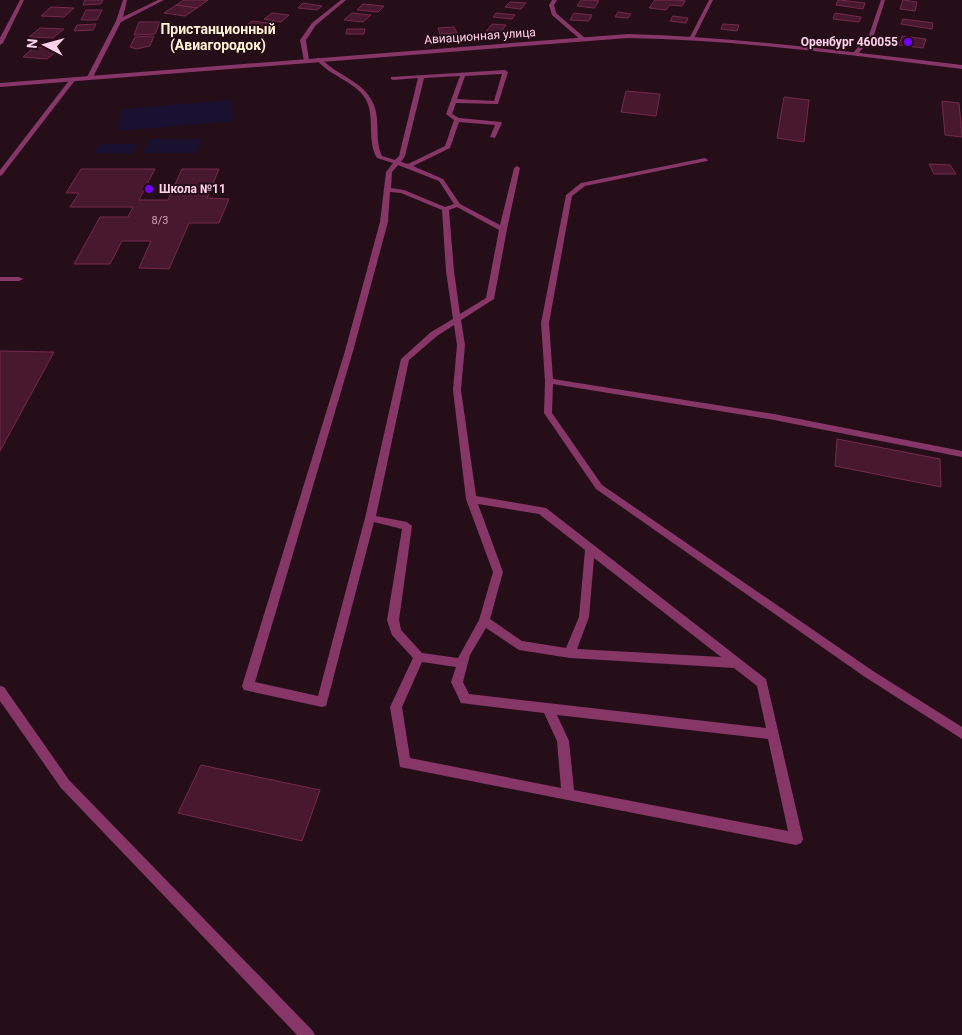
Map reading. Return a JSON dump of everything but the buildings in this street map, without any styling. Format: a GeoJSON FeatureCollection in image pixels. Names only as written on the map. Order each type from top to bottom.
{"type":"FeatureCollection","features":[{"type":"Feature","properties":{"kind":"street"},"geometry":{"type":"LineString","coordinates":[[0,43],[22,0]]}},
{"type":"Feature","properties":{"kind":"street"},"geometry":{"type":"LineString","coordinates":[[90,77],[118,21],[125,0]]}},
{"type":"Feature","properties":{"kind":"street"},"geometry":{"type":"LineString","coordinates":[[118,21],[162,0]]}},
{"type":"Feature","properties":{"kind":"street"},"geometry":{"type":"LineString","coordinates":[[306,60],[303,40],[308,32],[314,24],[344,0]]}},
{"type":"Feature","properties":{"kind":"street"},"geometry":{"type":"LineString","coordinates":[[555,0],[551,5],[554,14],[584,40]]}},
{"type":"Feature","properties":{"kind":"street"},"geometry":{"type":"LineString","coordinates":[[691,38],[711,0]]}},
{"type":"Feature","properties":{"kind":"street"},"geometry":{"type":"LineString","coordinates":[[855,54],[871,36],[883,0]]}},
{"type":"Feature","properties":{"kind":"street","name":"Авиационная улица"},"geometry":{"type":"LineString","coordinates":[[0,85],[628,36],[691,38],[855,54],[962,67]]}},
{"type":"Feature","properties":{"kind":"street"},"geometry":{"type":"LineString","coordinates":[[319,59],[322,65],[345,78],[362,92],[371,104],[374,148],[379,157],[408,166],[441,180],[458,205],[503,229]]}},
{"type":"Feature","properties":{"kind":"street"},"geometry":{"type":"LineString","coordinates":[[393,78],[505,72],[496,103],[453,101]]}},
{"type":"Feature","properties":{"kind":"street"},"geometry":{"type":"LineString","coordinates":[[463,74],[449,114],[458,120],[499,123],[493,137]]}},
{"type":"Feature","properties":{"kind":"street"},"geometry":{"type":"LineString","coordinates":[[421,77],[402,156],[389,172],[384,222],[349,351],[248,686],[322,702],[370,518],[405,359],[434,334],[490,298],[517,168]]}},
{"type":"Feature","properties":{"kind":"street"},"geometry":{"type":"LineString","coordinates":[[0,174],[73,79]]}},
{"type":"Feature","properties":{"kind":"street"},"geometry":{"type":"LineString","coordinates":[[408,166],[448,147],[458,120]]}},
{"type":"Feature","properties":{"kind":"street"},"geometry":{"type":"LineString","coordinates":[[705,160],[583,184],[569,195],[545,323],[549,381],[548,413],[599,487],[869,674],[962,734]]}},
{"type":"Feature","properties":{"kind":"street"},"geometry":{"type":"LineString","coordinates":[[387,190],[402,191],[445,209],[458,205]]}},
{"type":"Feature","properties":{"kind":"street"},"geometry":{"type":"LineString","coordinates":[[445,209],[450,271],[461,345],[458,390],[471,499],[498,572],[484,621],[465,654],[457,682],[465,699],[773,734]]}},
{"type":"Feature","properties":{"kind":"street"},"geometry":{"type":"LineString","coordinates":[[0,279],[19,279]]}},
{"type":"Feature","properties":{"kind":"street"},"geometry":{"type":"LineString","coordinates":[[549,381],[774,417],[962,454]]}},
{"type":"Feature","properties":{"kind":"street"},"geometry":{"type":"LineString","coordinates":[[419,657],[396,707],[404,763],[796,839],[762,683],[542,511],[471,499]]}},
{"type":"Feature","properties":{"kind":"street"},"geometry":{"type":"LineString","coordinates":[[370,518],[407,526],[393,620],[396,632],[419,657],[462,663]]}},
{"type":"Feature","properties":{"kind":"street"},"geometry":{"type":"LineString","coordinates":[[570,653],[584,617],[590,548]]}},
{"type":"Feature","properties":{"kind":"street"},"geometry":{"type":"LineString","coordinates":[[484,621],[519,645],[570,653],[736,663]]}},
{"type":"Feature","properties":{"kind":"street"},"geometry":{"type":"LineString","coordinates":[[0,691],[65,784],[307,1035]]}},
{"type":"Feature","properties":{"kind":"street"},"geometry":{"type":"LineString","coordinates":[[548,709],[563,741],[568,795]]}},
{"type":"Feature","properties":{"kind":"shaded area"},"geometry":{"type":"Polygon","coordinates":[[[232,100],[233,121],[118,131],[121,109],[232,100]]]}},
{"type":"Feature","properties":{"kind":"shaded area"},"geometry":{"type":"Polygon","coordinates":[[[150,139],[202,139],[196,153],[143,153],[150,139]]]}},
{"type":"Feature","properties":{"kind":"shaded area"},"geometry":{"type":"Polygon","coordinates":[[[99,144],[137,144],[131,154],[93,153],[99,144]]]}},
{"type":"Feature","properties":{"kind":"place","name":"Оренбург 460055"},"geometry":{"type":"Point","coordinates":[908,42]}},
{"type":"Feature","properties":{"kind":"place","name":"Школа №11"},"geometry":{"type":"Point","coordinates":[149,189]}},
{"type":"Feature","properties":{"kind":"district","name":"Пристанционный (Авиагородок)"},"geometry":{"type":"Point","coordinates":[218,38]}}]}
